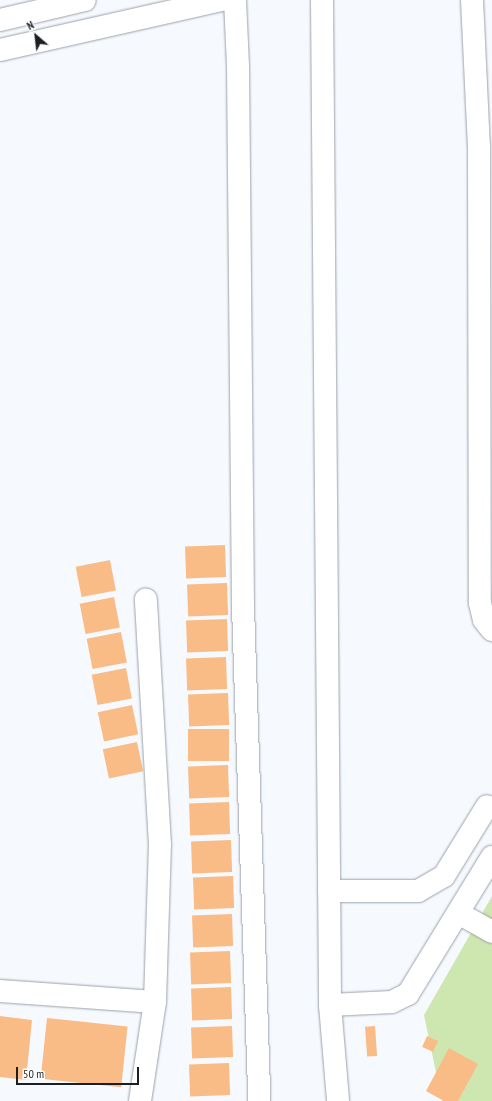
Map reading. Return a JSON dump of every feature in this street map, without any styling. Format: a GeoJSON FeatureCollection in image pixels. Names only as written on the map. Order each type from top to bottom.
{"type":"FeatureCollection","features":[{"type":"Feature","properties":{"kind":"street"},"geometry":{"type":"LineString","coordinates":[[0,20],[85,0]]}},
{"type":"Feature","properties":{"kind":"street"},"geometry":{"type":"LineString","coordinates":[[0,50],[221,0]]}},
{"type":"Feature","properties":{"kind":"street"},"geometry":{"type":"LineString","coordinates":[[235,0],[238,66],[243,607],[259,1101]]}},
{"type":"Feature","properties":{"kind":"street"},"geometry":{"type":"LineString","coordinates":[[322,0],[330,1005],[338,1101]]}},
{"type":"Feature","properties":{"kind":"street"},"geometry":{"type":"LineString","coordinates":[[472,0],[471,122],[485,146],[486,346],[480,603],[484,620],[492,630]]}},
{"type":"Feature","properties":{"kind":"street"},"geometry":{"type":"LineString","coordinates":[[140,1101],[155,1002],[160,845],[146,599]]}},
{"type":"Feature","properties":{"kind":"street"},"geometry":{"type":"LineString","coordinates":[[329,890],[418,891],[444,876],[487,806]]}},
{"type":"Feature","properties":{"kind":"street"},"geometry":{"type":"LineString","coordinates":[[330,1005],[392,1002],[408,994],[492,856]]}},
{"type":"Feature","properties":{"kind":"street"},"geometry":{"type":"LineString","coordinates":[[458,913],[492,932]]}},
{"type":"Feature","properties":{"kind":"street"},"geometry":{"type":"LineString","coordinates":[[0,991],[155,1002]]}},
{"type":"Feature","properties":{"kind":"green space"},"geometry":{"type":"Polygon","coordinates":[[[492,896],[492,1101],[442,1101],[424,1015],[492,896]]]}},
{"type":"Feature","properties":{"kind":"building"},"geometry":{"type":"Polygon","coordinates":[[[225,545],[226,577],[186,578],[185,546],[225,545]]]}},
{"type":"Feature","properties":{"kind":"building"},"geometry":{"type":"Polygon","coordinates":[[[110,560],[116,590],[82,597],[76,567],[110,560]]]}},
{"type":"Feature","properties":{"kind":"building"},"geometry":{"type":"Polygon","coordinates":[[[227,583],[228,615],[188,616],[187,584],[227,583]]]}},
{"type":"Feature","properties":{"kind":"building"},"geometry":{"type":"Polygon","coordinates":[[[114,597],[120,627],[86,634],[80,604],[114,597]]]}},
{"type":"Feature","properties":{"kind":"building"},"geometry":{"type":"Polygon","coordinates":[[[227,619],[228,651],[187,652],[186,620],[227,619]]]}},
{"type":"Feature","properties":{"kind":"building"},"geometry":{"type":"Polygon","coordinates":[[[121,632],[127,662],[93,669],[87,639],[121,632]]]}},
{"type":"Feature","properties":{"kind":"building"},"geometry":{"type":"Polygon","coordinates":[[[226,657],[227,689],[187,690],[186,658],[226,657]]]}},
{"type":"Feature","properties":{"kind":"building"},"geometry":{"type":"Polygon","coordinates":[[[126,668],[132,698],[98,705],[92,675],[126,668]]]}},
{"type":"Feature","properties":{"kind":"building"},"geometry":{"type":"Polygon","coordinates":[[[228,693],[229,725],[189,726],[188,694],[228,693]]]}},
{"type":"Feature","properties":{"kind":"building"},"geometry":{"type":"Polygon","coordinates":[[[132,705],[138,734],[104,742],[98,712],[132,705]]]}},
{"type":"Feature","properties":{"kind":"building"},"geometry":{"type":"Polygon","coordinates":[[[188,729],[229,729],[229,761],[188,761],[188,729]]]}},
{"type":"Feature","properties":{"kind":"building"},"geometry":{"type":"Polygon","coordinates":[[[137,742],[143,771],[109,779],[103,749],[137,742]]]}},
{"type":"Feature","properties":{"kind":"building"},"geometry":{"type":"Polygon","coordinates":[[[228,765],[229,797],[189,798],[188,766],[228,765]]]}},
{"type":"Feature","properties":{"kind":"building"},"geometry":{"type":"Polygon","coordinates":[[[229,802],[230,834],[190,835],[189,803],[229,802]]]}},
{"type":"Feature","properties":{"kind":"building"},"geometry":{"type":"Polygon","coordinates":[[[231,840],[232,872],[192,873],[191,841],[231,840]]]}},
{"type":"Feature","properties":{"kind":"building"},"geometry":{"type":"Polygon","coordinates":[[[233,876],[234,908],[194,909],[193,877],[233,876]]]}},
{"type":"Feature","properties":{"kind":"building"},"geometry":{"type":"Polygon","coordinates":[[[232,914],[233,946],[193,947],[192,915],[232,914]]]}},
{"type":"Feature","properties":{"kind":"building"},"geometry":{"type":"Polygon","coordinates":[[[230,951],[231,983],[191,984],[190,952],[230,951]]]}},
{"type":"Feature","properties":{"kind":"building"},"geometry":{"type":"Polygon","coordinates":[[[231,987],[232,1019],[192,1020],[191,988],[231,987]]]}},
{"type":"Feature","properties":{"kind":"building"},"geometry":{"type":"Polygon","coordinates":[[[0,1016],[32,1020],[26,1080],[0,1077],[0,1016]]]}},
{"type":"Feature","properties":{"kind":"building"},"geometry":{"type":"Polygon","coordinates":[[[47,1018],[128,1026],[121,1087],[41,1079],[47,1018]]]}},
{"type":"Feature","properties":{"kind":"building"},"geometry":{"type":"Polygon","coordinates":[[[232,1026],[233,1057],[192,1058],[191,1027],[232,1026]]]}},
{"type":"Feature","properties":{"kind":"building"},"geometry":{"type":"Polygon","coordinates":[[[375,1026],[377,1056],[367,1057],[365,1027],[375,1026]]]}},
{"type":"Feature","properties":{"kind":"building"},"geometry":{"type":"Polygon","coordinates":[[[427,1036],[438,1041],[433,1052],[422,1047],[427,1036]]]}},
{"type":"Feature","properties":{"kind":"building"},"geometry":{"type":"Polygon","coordinates":[[[449,1048],[478,1064],[458,1101],[444,1101],[426,1091],[449,1048]]]}},
{"type":"Feature","properties":{"kind":"building"},"geometry":{"type":"Polygon","coordinates":[[[229,1063],[230,1095],[190,1096],[189,1064],[229,1063]]]}}]}
